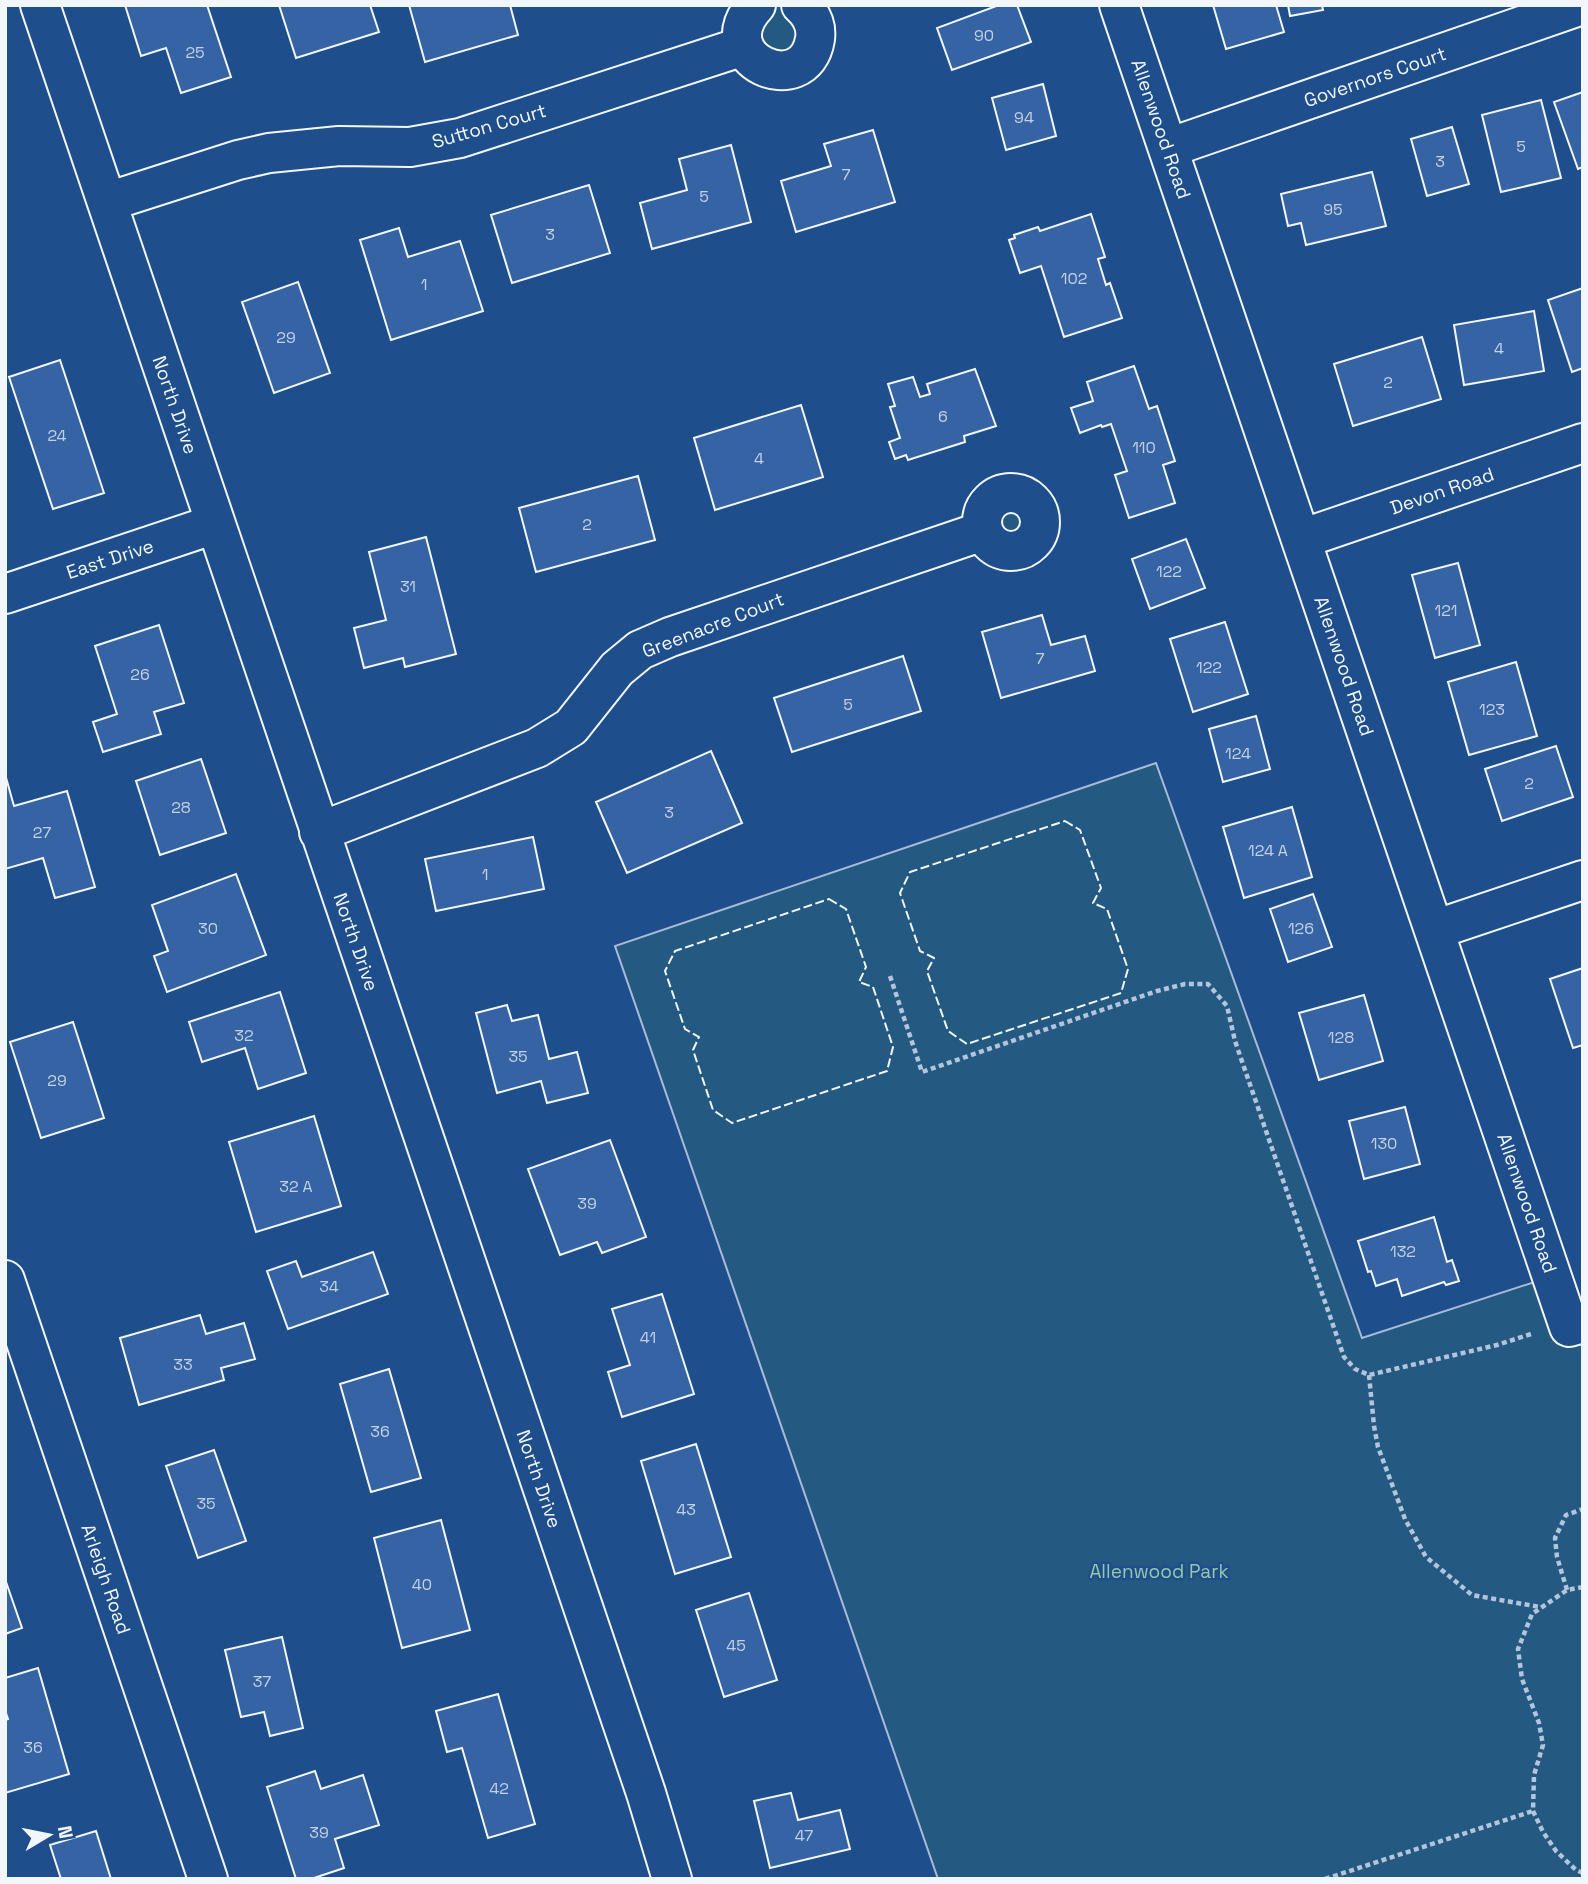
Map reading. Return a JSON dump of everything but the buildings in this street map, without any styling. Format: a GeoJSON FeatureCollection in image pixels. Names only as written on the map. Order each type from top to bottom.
{"type":"FeatureCollection","features":[{"type":"Feature","properties":{"kind":"street","name":"North Drive"},"geometry":{"type":"LineString","coordinates":[[40,5],[641,1780],[672,1879]]}},
{"type":"Feature","properties":{"kind":"street"},"geometry":{"type":"LineString","coordinates":[[756,5],[744,23],[744,46],[757,64],[779,71],[801,63],[810,54],[814,43],[816,30],[812,18],[801,5]]}},
{"type":"Feature","properties":{"kind":"street","name":"Allenwood Road"},"geometry":{"type":"LineString","coordinates":[[1119,5],[1434,930],[1576,1325]]}},
{"type":"Feature","properties":{"kind":"street","name":"Governors Court"},"geometry":{"type":"LineString","coordinates":[[1168,148],[1582,5]]}},
{"type":"Feature","properties":{"kind":"street","name":"Sutton Court"},"geometry":{"type":"LineString","coordinates":[[107,202],[268,153],[339,146],[410,147],[460,138],[744,46]]}},
{"type":"Feature","properties":{"kind":"street","name":"Devon Road"},"geometry":{"type":"LineString","coordinates":[[1301,539],[1583,443]]}},
{"type":"Feature","properties":{"kind":"street","name":"East Drive"},"geometry":{"type":"LineString","coordinates":[[5,594],[215,524]]}},
{"type":"Feature","properties":{"kind":"street","name":"Greenacre Court"},"geometry":{"type":"LineString","coordinates":[[319,832],[537,748],[571,727],[617,669],[640,650],[983,531]]}},
{"type":"Feature","properties":{"kind":"street"},"geometry":{"type":"LineString","coordinates":[[1434,930],[1583,880]]}},
{"type":"Feature","properties":{"kind":"street","name":"Arleigh Road"},"geometry":{"type":"LineString","coordinates":[[5,1280],[208,1879]]}},
{"type":"Feature","properties":{"kind":"path"},"geometry":{"type":"LineString","coordinates":[[890,976],[922,1072],[1157,991],[1185,984],[1208,984],[1227,1006],[1235,1041],[1344,1357],[1355,1368],[1369,1375],[1576,1325]]}},
{"type":"Feature","properties":{"kind":"path"},"geometry":{"type":"LineString","coordinates":[[1369,1375],[1378,1447],[1405,1519],[1426,1557],[1472,1595],[1542,1607]]}},
{"type":"Feature","properties":{"kind":"path"},"geometry":{"type":"LineString","coordinates":[[1567,1590],[1557,1558],[1555,1538],[1566,1516],[1583,1509]]}},
{"type":"Feature","properties":{"kind":"path"},"geometry":{"type":"LineString","coordinates":[[1583,1587],[1567,1590],[1532,1614],[1518,1650],[1522,1679],[1539,1723],[1543,1745],[1534,1775],[1533,1811],[1542,1832],[1556,1851],[1583,1873]]}},
{"type":"Feature","properties":{"kind":"path"},"geometry":{"type":"LineString","coordinates":[[1325,1879],[1533,1811]]}},
{"type":"Feature","properties":{"kind":"green space"},"geometry":{"type":"Polygon","coordinates":[[[756,5],[801,5],[806,10],[790,69],[744,23],[756,5]]]}},
{"type":"Feature","properties":{"kind":"green space"},"geometry":{"type":"Polygon","coordinates":[[[1005,493],[1017,493],[1031,501],[1039,515],[1037,532],[1031,541],[1017,549],[1005,549],[988,537],[983,527],[983,515],[995,498],[1005,493]]]}},
{"type":"Feature","properties":{"kind":"green space","name":"Allenwood Park"},"geometry":{"type":"Polygon","coordinates":[[[1156,763],[1362,1338],[1547,1278],[1583,1339],[1583,1879],[938,1879],[615,946],[1156,763]]]}},
{"type":"Feature","properties":{"kind":"fence"},"geometry":{"type":"LineString","coordinates":[[1065,821],[1080,830],[1101,888],[1093,903],[1107,909],[1128,969],[1121,993],[967,1044],[948,1031],[927,971],[934,958],[920,951],[900,893],[910,872],[1065,821]]}},
{"type":"Feature","properties":{"kind":"fence"},"geometry":{"type":"LineString","coordinates":[[829,899],[846,909],[866,967],[859,982],[873,987],[893,1047],[887,1071],[732,1123],[713,1110],[693,1050],[699,1037],[685,1029],[665,971],[675,951],[829,899]]}}]}
